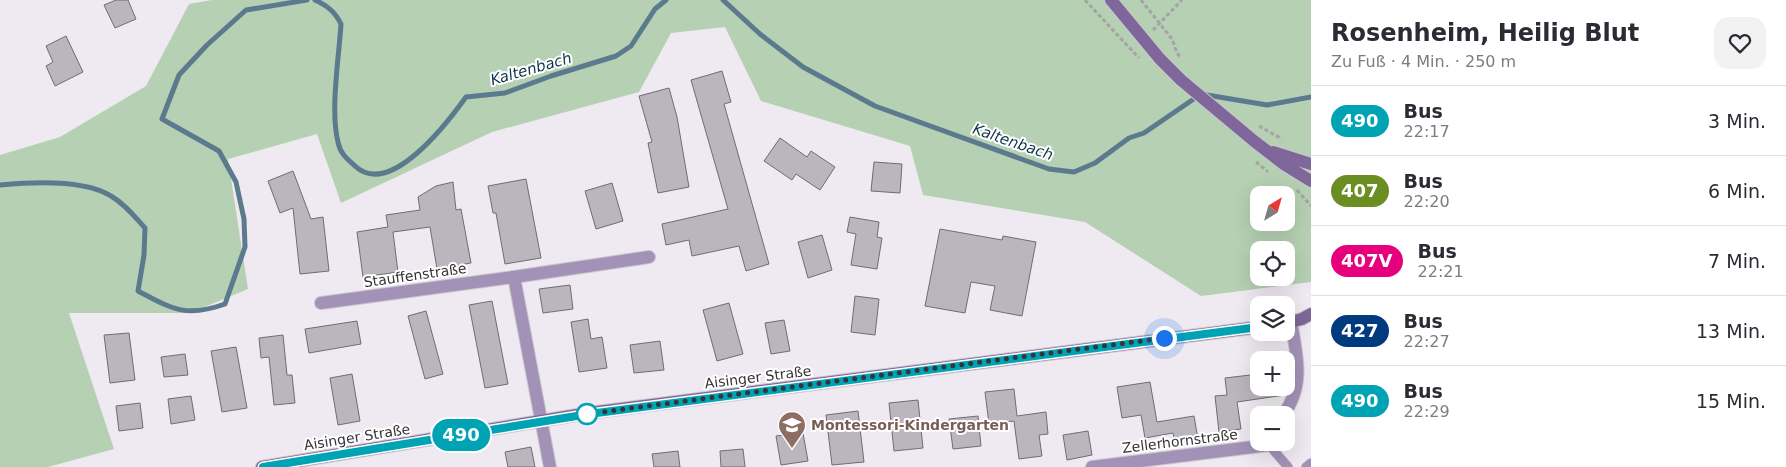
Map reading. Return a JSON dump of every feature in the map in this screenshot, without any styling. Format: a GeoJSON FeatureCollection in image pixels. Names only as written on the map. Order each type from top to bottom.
{"type":"FeatureCollection","features":[{"type":"Feature","properties":{"kind":"main road"},"geometry":{"type":"LineString","coordinates":[[1111,0],[1160,59],[1181,80],[1242,132],[1268,150],[1285,165],[1311,181]]}},
{"type":"Feature","properties":{"kind":"main road"},"geometry":{"type":"LineString","coordinates":[[1268,150],[1311,164]]}},
{"type":"Feature","properties":{"kind":"main road"},"geometry":{"type":"LineString","coordinates":[[1295,320],[1311,314]]}},
{"type":"Feature","properties":{"kind":"main road","name":"Aisinger Straße"},"geometry":{"type":"LineString","coordinates":[[262,467],[589,414],[1250,328]]}},
{"type":"Feature","properties":{"kind":"street","name":"Stauffenstraße"},"geometry":{"type":"LineString","coordinates":[[320,303],[650,257]]}},
{"type":"Feature","properties":{"kind":"street"},"geometry":{"type":"LineString","coordinates":[[514,277],[550,467]]}},
{"type":"Feature","properties":{"kind":"street"},"geometry":{"type":"LineString","coordinates":[[1288,406],[1296,392],[1299,373],[1293,341]]}},
{"type":"Feature","properties":{"kind":"street","name":"Zellerhornstraße"},"geometry":{"type":"LineString","coordinates":[[1092,467],[1250,447]]}},
{"type":"Feature","properties":{"kind":"lane"},"geometry":{"type":"LineString","coordinates":[[1275,451],[1288,467]]}},
{"type":"Feature","properties":{"kind":"lane"},"geometry":{"type":"LineString","coordinates":[[1306,467],[1311,463]]}},
{"type":"Feature","properties":{"kind":"path"},"geometry":{"type":"LineString","coordinates":[[1085,0],[1140,59]]}},
{"type":"Feature","properties":{"kind":"path"},"geometry":{"type":"LineString","coordinates":[[1141,0],[1160,23],[1183,60]]}},
{"type":"Feature","properties":{"kind":"path"},"geometry":{"type":"LineString","coordinates":[[1160,23],[1182,0]]}},
{"type":"Feature","properties":{"kind":"path"},"geometry":{"type":"LineString","coordinates":[[1255,123],[1289,142]]}},
{"type":"Feature","properties":{"kind":"green space"},"geometry":{"type":"Polygon","coordinates":[[[212,0],[1311,0],[1311,282],[1295,284],[1295,241],[1250,241],[1250,286],[1280,286],[1201,296],[1085,222],[923,195],[910,146],[761,101],[725,27],[671,33],[639,92],[492,132],[341,203],[317,134],[228,159],[248,289],[190,313],[69,313],[114,449],[48,467],[0,467],[0,155],[60,137],[146,86],[189,4],[212,0]]]}},
{"type":"Feature","properties":{"kind":"building"},"geometry":{"type":"Polygon","coordinates":[[[116,0],[128,0],[136,19],[115,28],[104,5],[116,0]]]}},
{"type":"Feature","properties":{"kind":"building"},"geometry":{"type":"Polygon","coordinates":[[[66,36],[83,72],[55,86],[46,66],[53,62],[46,46],[66,36]]]}},
{"type":"Feature","properties":{"kind":"building"},"geometry":{"type":"Polygon","coordinates":[[[722,71],[731,102],[724,104],[769,264],[746,271],[739,246],[692,256],[689,240],[666,245],[662,224],[728,209],[691,80],[722,71]]]}},
{"type":"Feature","properties":{"kind":"building"},"geometry":{"type":"Polygon","coordinates":[[[669,88],[677,117],[689,187],[658,193],[648,143],[652,142],[639,96],[669,88]]]}},
{"type":"Feature","properties":{"kind":"building"},"geometry":{"type":"Polygon","coordinates":[[[780,138],[807,157],[811,151],[835,167],[820,190],[796,174],[792,180],[764,161],[780,138]]]}},
{"type":"Feature","properties":{"kind":"building"},"geometry":{"type":"Polygon","coordinates":[[[874,162],[902,164],[900,193],[871,191],[874,162]]]}},
{"type":"Feature","properties":{"kind":"building"},"geometry":{"type":"Polygon","coordinates":[[[293,171],[311,219],[323,217],[329,271],[300,274],[293,208],[280,213],[268,181],[293,171]]]}},
{"type":"Feature","properties":{"kind":"building"},"geometry":{"type":"Polygon","coordinates":[[[526,179],[541,258],[505,264],[496,213],[493,213],[488,186],[526,179]]]}},
{"type":"Feature","properties":{"kind":"building"},"geometry":{"type":"Polygon","coordinates":[[[453,182],[456,210],[461,209],[471,263],[437,269],[430,227],[393,232],[398,272],[363,277],[357,232],[388,227],[386,215],[420,210],[418,197],[436,186],[453,182]]]}},
{"type":"Feature","properties":{"kind":"building"},"geometry":{"type":"Polygon","coordinates":[[[612,183],[623,221],[596,229],[585,191],[612,183]]]}},
{"type":"Feature","properties":{"kind":"building"},"geometry":{"type":"Polygon","coordinates":[[[850,217],[879,222],[877,237],[882,238],[877,269],[851,265],[856,234],[847,232],[850,217]]]}},
{"type":"Feature","properties":{"kind":"building"},"geometry":{"type":"Polygon","coordinates":[[[940,229],[1002,240],[1003,236],[1036,242],[1022,316],[990,310],[995,286],[971,282],[965,313],[925,306],[940,229]]]}},
{"type":"Feature","properties":{"kind":"building"},"geometry":{"type":"Polygon","coordinates":[[[822,235],[832,270],[808,278],[798,242],[822,235]]]}},
{"type":"Feature","properties":{"kind":"building"},"geometry":{"type":"Polygon","coordinates":[[[570,285],[573,309],[543,313],[539,289],[570,285]]]}},
{"type":"Feature","properties":{"kind":"building"},"geometry":{"type":"Polygon","coordinates":[[[855,296],[879,299],[875,335],[851,332],[855,296]]]}},
{"type":"Feature","properties":{"kind":"building"},"geometry":{"type":"Polygon","coordinates":[[[492,301],[508,384],[485,388],[469,305],[492,301]]]}},
{"type":"Feature","properties":{"kind":"building"},"geometry":{"type":"Polygon","coordinates":[[[729,303],[743,354],[717,361],[703,310],[729,303]]]}},
{"type":"Feature","properties":{"kind":"building"},"geometry":{"type":"Polygon","coordinates":[[[426,311],[443,374],[425,379],[408,316],[426,311]]]}},
{"type":"Feature","properties":{"kind":"building"},"geometry":{"type":"Polygon","coordinates":[[[588,319],[591,339],[602,337],[607,368],[579,372],[571,322],[588,319]]]}},
{"type":"Feature","properties":{"kind":"building"},"geometry":{"type":"Polygon","coordinates":[[[784,320],[790,351],[771,354],[765,323],[784,320]]]}},
{"type":"Feature","properties":{"kind":"building"},"geometry":{"type":"Polygon","coordinates":[[[357,321],[361,344],[309,353],[305,329],[357,321]]]}},
{"type":"Feature","properties":{"kind":"building"},"geometry":{"type":"Polygon","coordinates":[[[129,333],[135,380],[110,383],[104,335],[129,333]]]}},
{"type":"Feature","properties":{"kind":"building"},"geometry":{"type":"Polygon","coordinates":[[[283,335],[287,375],[292,375],[295,403],[274,405],[269,357],[261,358],[259,338],[283,335]]]}},
{"type":"Feature","properties":{"kind":"building"},"geometry":{"type":"Polygon","coordinates":[[[660,341],[664,370],[634,373],[630,345],[660,341]]]}},
{"type":"Feature","properties":{"kind":"building"},"geometry":{"type":"Polygon","coordinates":[[[236,347],[247,408],[222,412],[211,351],[236,347]]]}},
{"type":"Feature","properties":{"kind":"building"},"geometry":{"type":"Polygon","coordinates":[[[185,354],[188,375],[164,377],[161,357],[185,354]]]}},
{"type":"Feature","properties":{"kind":"building"},"geometry":{"type":"Polygon","coordinates":[[[352,374],[360,421],[338,425],[330,378],[352,374]]]}},
{"type":"Feature","properties":{"kind":"building"},"geometry":{"type":"Polygon","coordinates":[[[1250,375],[1250,396],[1278,396],[1237,402],[1241,429],[1219,432],[1215,396],[1227,395],[1225,378],[1250,375]]]}},
{"type":"Feature","properties":{"kind":"building"},"geometry":{"type":"Polygon","coordinates":[[[1150,382],[1157,422],[1194,416],[1198,439],[1175,443],[1173,433],[1145,438],[1141,415],[1122,418],[1117,387],[1150,382]]]}},
{"type":"Feature","properties":{"kind":"building"},"geometry":{"type":"Polygon","coordinates":[[[1014,389],[1017,416],[1046,412],[1048,434],[1039,435],[1042,456],[1019,459],[1014,421],[989,424],[985,392],[1014,389]]]}},
{"type":"Feature","properties":{"kind":"building"},"geometry":{"type":"Polygon","coordinates":[[[191,396],[195,420],[171,424],[168,399],[191,396]]]}},
{"type":"Feature","properties":{"kind":"building"},"geometry":{"type":"Polygon","coordinates":[[[918,400],[923,448],[894,451],[889,403],[918,400]]]}},
{"type":"Feature","properties":{"kind":"building"},"geometry":{"type":"Polygon","coordinates":[[[140,403],[143,428],[119,431],[116,406],[140,403]]]}},
{"type":"Feature","properties":{"kind":"building"},"geometry":{"type":"Polygon","coordinates":[[[858,411],[864,462],[832,465],[826,415],[858,411]]]}},
{"type":"Feature","properties":{"kind":"building"},"geometry":{"type":"Polygon","coordinates":[[[978,416],[981,446],[953,449],[949,419],[978,416]]]}},
{"type":"Feature","properties":{"kind":"building"},"geometry":{"type":"Polygon","coordinates":[[[1088,431],[1092,455],[1067,460],[1063,435],[1088,431]]]}},
{"type":"Feature","properties":{"kind":"building","name":"Montessori-Kindergarten"},"geometry":{"type":"Polygon","coordinates":[[[803,433],[808,461],[781,465],[776,436],[803,433]]]}},
{"type":"Feature","properties":{"kind":"building"},"geometry":{"type":"Polygon","coordinates":[[[531,447],[535,467],[508,467],[505,452],[531,447]]]}},
{"type":"Feature","properties":{"kind":"building"},"geometry":{"type":"Polygon","coordinates":[[[743,449],[745,467],[721,467],[720,451],[743,449]]]}},
{"type":"Feature","properties":{"kind":"building"},"geometry":{"type":"Polygon","coordinates":[[[678,451],[680,467],[654,467],[652,454],[678,451]]]}},
{"type":"Feature","properties":{"kind":"waterway","name":"Kaltenbach"},"geometry":{"type":"LineString","coordinates":[[0,185],[27,183],[72,184],[87,187],[111,196],[125,207],[145,228],[144,255],[138,291],[160,303],[180,310],[200,310],[225,304],[245,247],[244,219],[236,182],[219,151],[162,119],[179,75],[207,45],[246,10],[307,0]]}},
{"type":"Feature","properties":{"kind":"waterway","name":"Kaltenbach"},"geometry":{"type":"LineString","coordinates":[[315,0],[331,10],[341,24],[335,100],[336,129],[339,146],[344,155],[355,166],[369,174],[385,173],[401,165],[417,153],[432,139],[466,97],[505,93],[551,76],[616,56],[631,46],[655,9],[666,0]]}},
{"type":"Feature","properties":{"kind":"waterway","name":"Kaltenbach"},"geometry":{"type":"LineString","coordinates":[[723,0],[760,34],[803,67],[875,106],[1049,169],[1074,172],[1095,163],[1129,138],[1144,133],[1201,94],[1267,105],[1311,97]]}},
{"type":"Feature","properties":{"kind":"bus line","name":"490"},"geometry":{"type":"LineString","coordinates":[[263,467],[589,414],[1250,328]]}},
{"type":"Feature","properties":{"kind":"place","name":"Montessori-Kindergarten"},"geometry":{"type":"Point","coordinates":[792,449]}},
{"type":"Feature","properties":{"kind":"route"},"geometry":{"type":"LineString","coordinates":[[587,414],[1164,338]]}}]}
